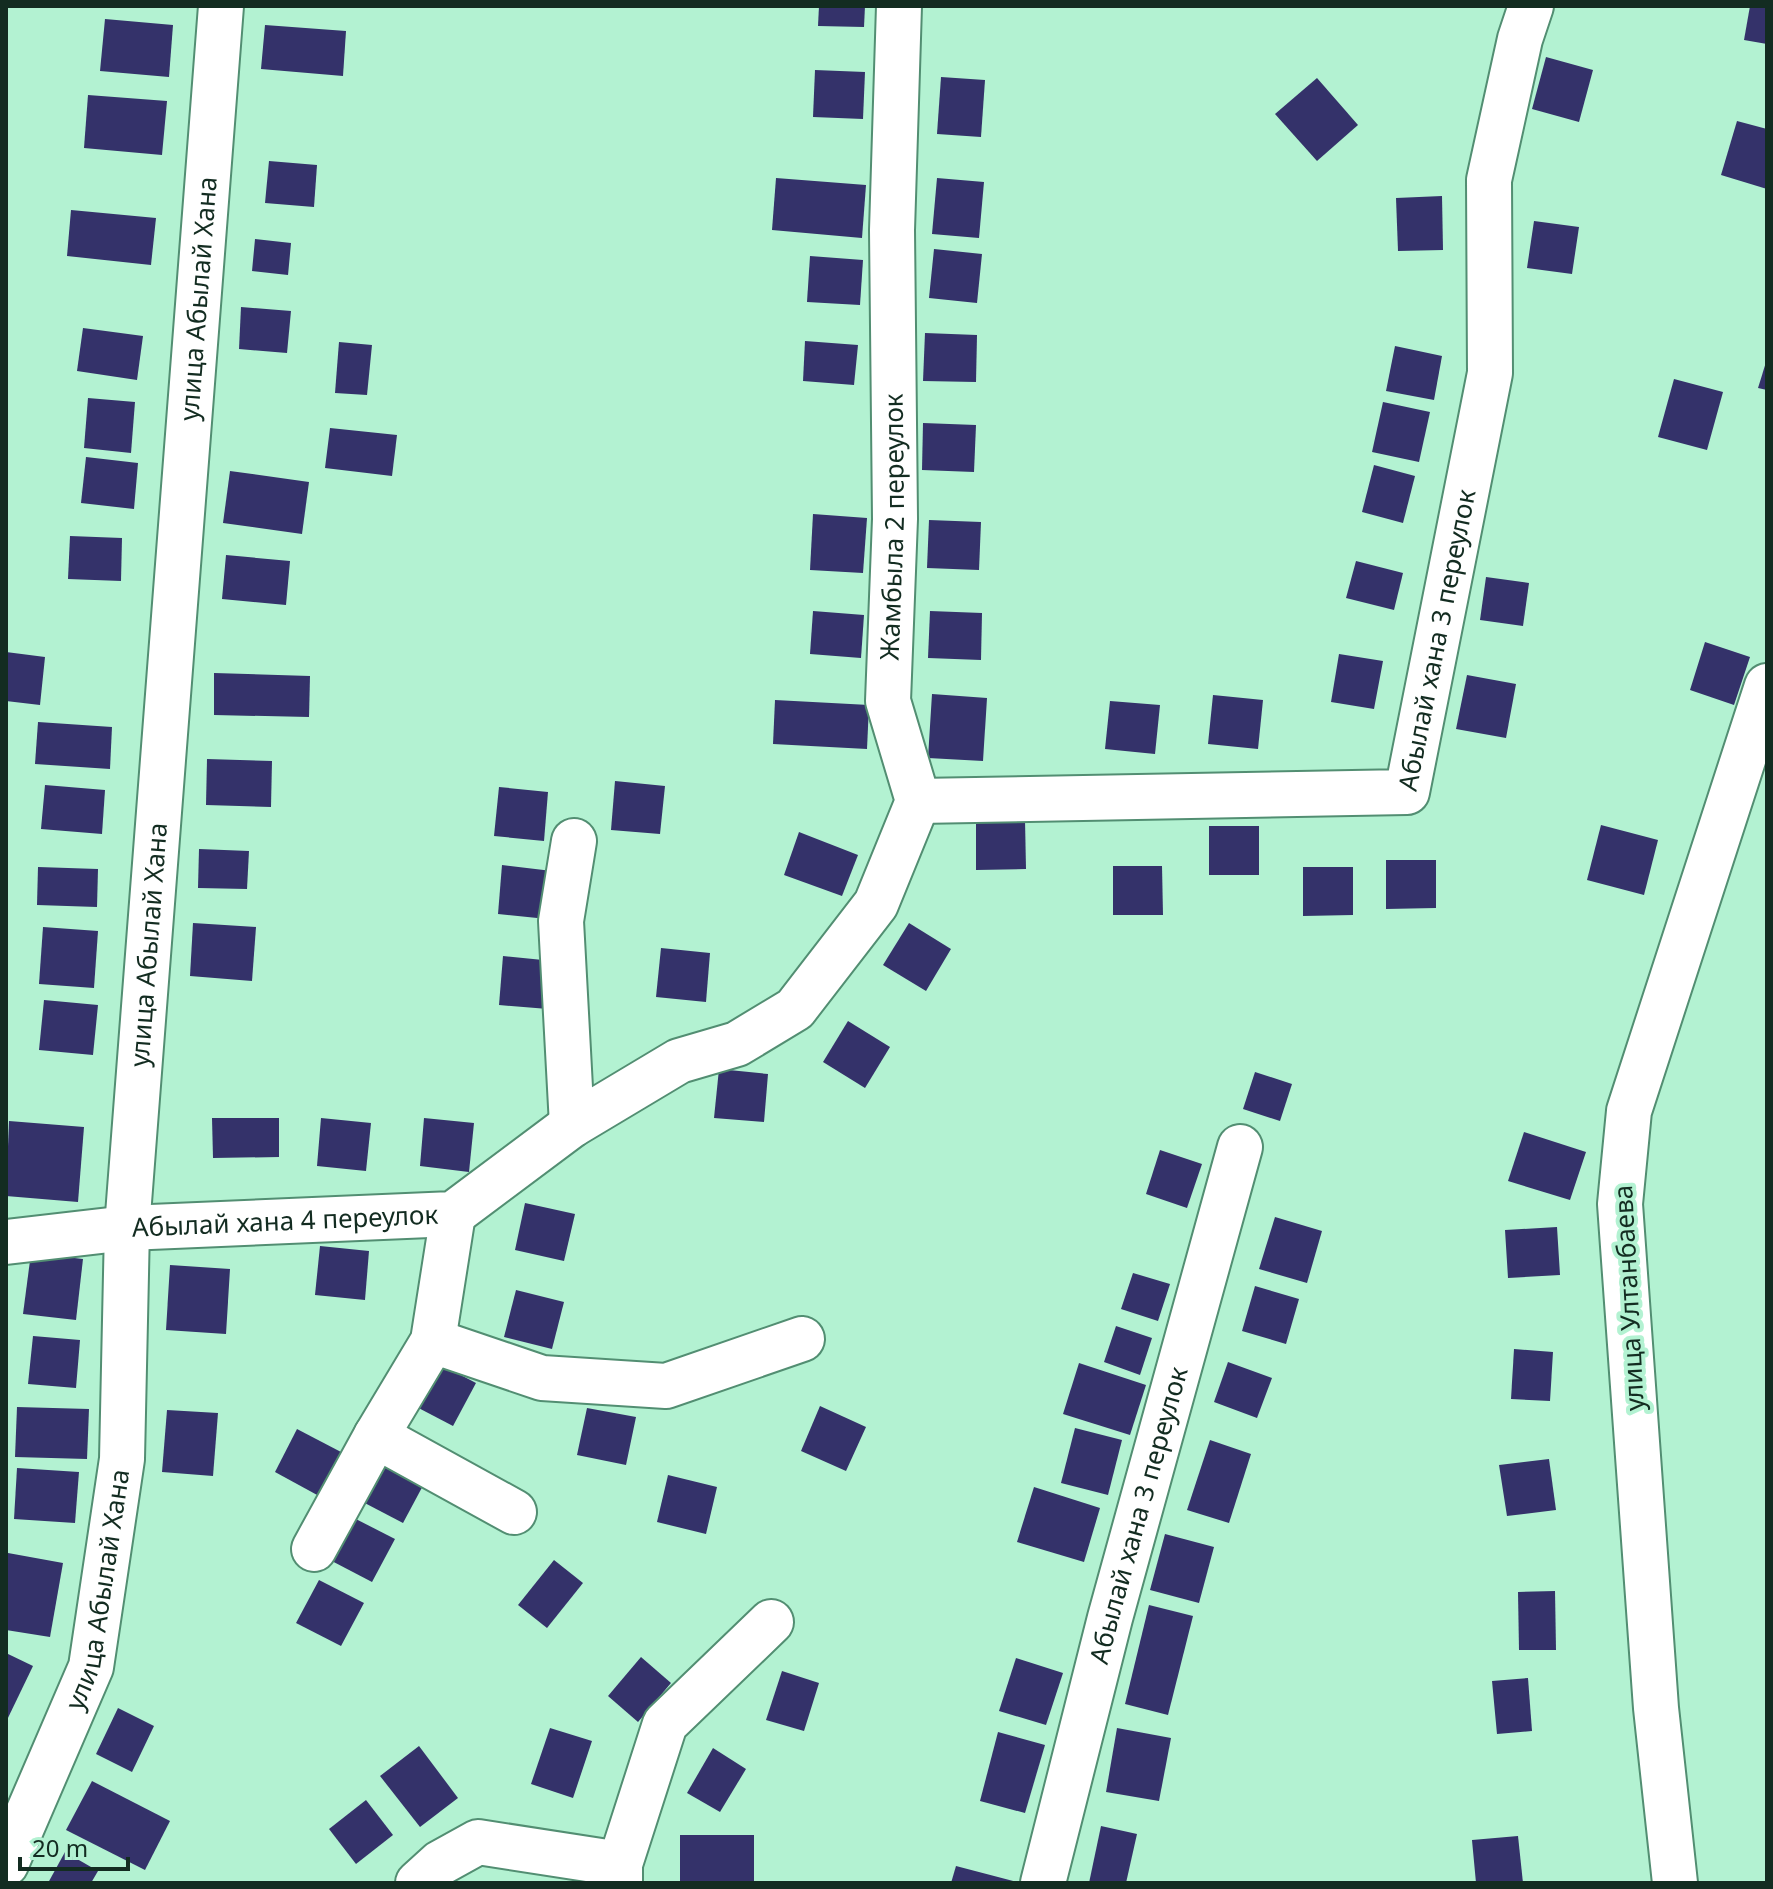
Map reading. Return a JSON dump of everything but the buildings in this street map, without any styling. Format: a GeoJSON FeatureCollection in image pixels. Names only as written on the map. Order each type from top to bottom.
{"type":"FeatureCollection","features":[{"type":"Feature","properties":{"kind":"street","name":"улица Абылай Хана"},"geometry":{"type":"LineString","coordinates":[[6,1864],[91,1667],[122,1459],[127,1228],[221,6]]}},
{"type":"Feature","properties":{"kind":"street","name":"Жамбыла 2 переулок"},"geometry":{"type":"LineString","coordinates":[[899,6],[892,230],[895,519],[888,701],[918,801]]}},
{"type":"Feature","properties":{"kind":"street","name":"Абылай хана 3 переулок"},"geometry":{"type":"LineString","coordinates":[[918,801],[1407,792],[1490,373],[1489,180],[1520,39],[1531,6]]}},
{"type":"Feature","properties":{"kind":"street","name":"улица Ултанбаева"},"geometry":{"type":"LineString","coordinates":[[1675,1883],[1656,1708],[1620,1204],[1629,1111],[1767,686]]}},
{"type":"Feature","properties":{"kind":"street","name":"Абылай хана 4 переулок"},"geometry":{"type":"LineString","coordinates":[[6,1242],[127,1228],[453,1214],[572,1125],[679,1061],[737,1044],[795,1009],[876,904],[918,801]]}},
{"type":"Feature","properties":{"kind":"street"},"geometry":{"type":"LineString","coordinates":[[572,1125],[561,921],[574,841]]}},
{"type":"Feature","properties":{"kind":"street","name":"Абылай хана 3 переулок"},"geometry":{"type":"LineString","coordinates":[[1043,1883],[1110,1618],[1240,1147]]}},
{"type":"Feature","properties":{"kind":"street"},"geometry":{"type":"LineString","coordinates":[[314,1549],[433,1341],[453,1214]]}},
{"type":"Feature","properties":{"kind":"street"},"geometry":{"type":"LineString","coordinates":[[433,1341],[542,1378],[666,1386],[802,1339]]}},
{"type":"Feature","properties":{"kind":"street"},"geometry":{"type":"LineString","coordinates":[[376,1436],[514,1512]]}},
{"type":"Feature","properties":{"kind":"street"},"geometry":{"type":"LineString","coordinates":[[418,1883],[440,1863],[478,1842],[620,1874],[665,1724],[771,1622]]}}]}
